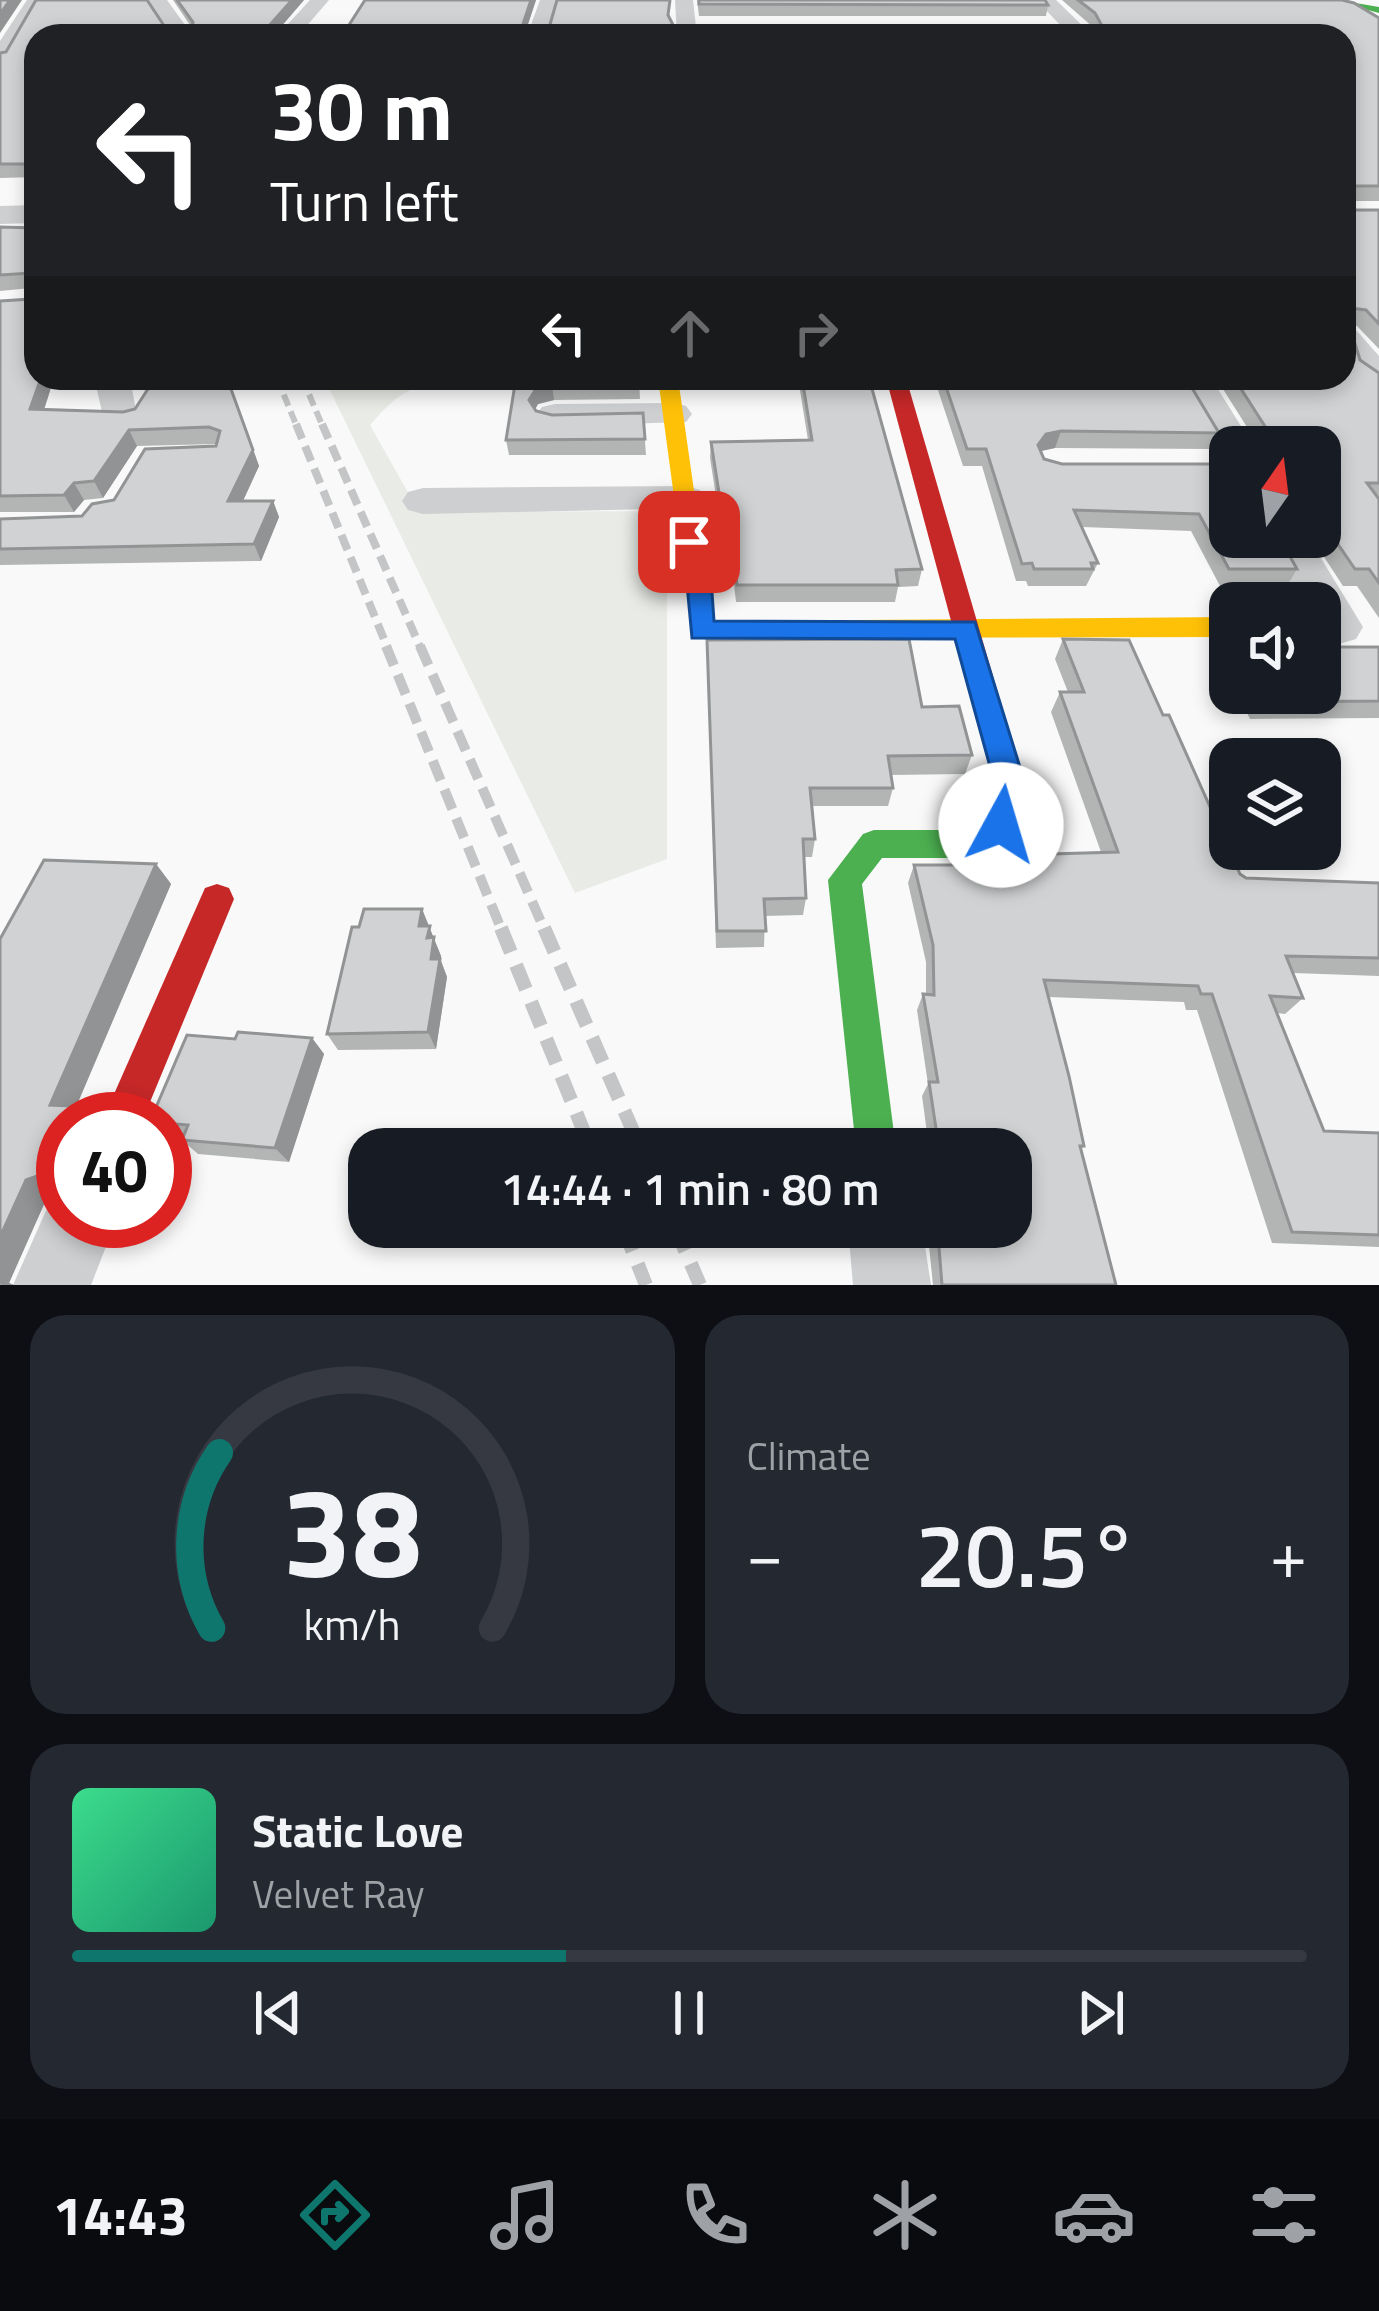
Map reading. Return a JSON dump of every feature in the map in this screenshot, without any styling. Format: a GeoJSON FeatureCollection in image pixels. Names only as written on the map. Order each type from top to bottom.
{"type":"FeatureCollection","features":[{"type":"Feature","properties":{"kind":"street"},"geometry":{"type":"LineString","coordinates":[[1,53],[36,0]]}},
{"type":"Feature","properties":{"kind":"street"},"geometry":{"type":"LineString","coordinates":[[297,24],[320,0]]}},
{"type":"Feature","properties":{"kind":"street"},"geometry":{"type":"LineString","coordinates":[[1046,0],[1071,24]]}},
{"type":"Feature","properties":{"kind":"street"},"geometry":{"type":"LineString","coordinates":[[1343,0],[1379,10]]}},
{"type":"Feature","properties":{"kind":"street"},"geometry":{"type":"LineString","coordinates":[[1356,351],[1379,378]]}},
{"type":"Feature","properties":{"kind":"street"},"geometry":{"type":"LineString","coordinates":[[114,390],[118,416]]}},
{"type":"Feature","properties":{"kind":"street"},"geometry":{"type":"LineString","coordinates":[[874,1128],[844,880],[874,844],[986,844],[1016,806],[899,390]]}},
{"type":"Feature","properties":{"kind":"street"},"geometry":{"type":"LineString","coordinates":[[1198,390],[1211,426]]}},
{"type":"Feature","properties":{"kind":"street"},"geometry":{"type":"LineString","coordinates":[[555,415],[670,396],[689,542],[696,550],[701,631],[1209,627]]}},
{"type":"Feature","properties":{"kind":"street"},"geometry":{"type":"LineString","coordinates":[[423,501],[685,499]]}},
{"type":"Feature","properties":{"kind":"street"},"geometry":{"type":"LineString","coordinates":[[1300,558],[1346,627]]}},
{"type":"Feature","properties":{"kind":"street"},"geometry":{"type":"LineString","coordinates":[[135,1092],[217,899]]}},
{"type":"Feature","properties":{"kind":"street"},"geometry":{"type":"LineString","coordinates":[[52,1285],[68,1248]]}},
{"type":"Feature","properties":{"kind":"street"},"geometry":{"type":"LineString","coordinates":[[888,1248],[892,1285]]}},
{"type":"Feature","properties":{"kind":"shaded area"},"geometry":{"type":"Polygon","coordinates":[[[330,390],[412,390],[370,425],[419,512],[667,511],[667,859],[575,893],[330,390]]]}},
{"type":"Feature","properties":{"kind":"building"},"geometry":{"type":"Polygon","coordinates":[[[36,0],[147,0],[163,24],[24,24],[24,164],[0,164],[0,53],[6,52],[36,0]]]}},
{"type":"Feature","properties":{"kind":"building"},"geometry":{"type":"Polygon","coordinates":[[[177,0],[292,0],[271,24],[193,24],[177,0]]]}},
{"type":"Feature","properties":{"kind":"building"},"geometry":{"type":"Polygon","coordinates":[[[365,0],[531,0],[523,24],[350,24],[365,0]]]}},
{"type":"Feature","properties":{"kind":"building"},"geometry":{"type":"Polygon","coordinates":[[[557,0],[670,0],[672,24],[550,24],[557,0]]]}},
{"type":"Feature","properties":{"kind":"building"},"geometry":{"type":"Polygon","coordinates":[[[699,0],[1045,0],[1048,5],[699,4],[699,0]]]}},
{"type":"Feature","properties":{"kind":"building"},"geometry":{"type":"Polygon","coordinates":[[[1078,0],[1342,0],[1379,18],[1379,186],[1356,186],[1356,24],[1101,24],[1078,0]]]}},
{"type":"Feature","properties":{"kind":"building"},"geometry":{"type":"Polygon","coordinates":[[[1356,210],[1379,210],[1379,324],[1366,310],[1356,309],[1356,210]]]}},
{"type":"Feature","properties":{"kind":"building"},"geometry":{"type":"Polygon","coordinates":[[[0,227],[24,228],[24,273],[0,275],[0,227]]]}},
{"type":"Feature","properties":{"kind":"building"},"geometry":{"type":"Polygon","coordinates":[[[24,299],[24,390],[37,390],[30,409],[123,412],[135,409],[147,390],[231,390],[253,450],[228,501],[273,501],[254,544],[0,549],[0,519],[82,516],[92,504],[114,500],[145,449],[216,446],[220,431],[209,427],[129,430],[94,481],[74,483],[64,495],[0,496],[0,301],[24,299]]]}},
{"type":"Feature","properties":{"kind":"building"},"geometry":{"type":"Polygon","coordinates":[[[1356,347],[1360,360],[1379,373],[1379,483],[1367,483],[1379,499],[1379,583],[1369,569],[1355,569],[1341,549],[1341,426],[1265,426],[1242,390],[1356,390],[1356,347]]]}},
{"type":"Feature","properties":{"kind":"building"},"geometry":{"type":"Polygon","coordinates":[[[514,390],[535,390],[529,400],[536,411],[552,415],[643,413],[645,439],[506,440],[514,390]]]}},
{"type":"Feature","properties":{"kind":"building"},"geometry":{"type":"Polygon","coordinates":[[[804,390],[872,390],[922,569],[896,570],[898,585],[737,585],[711,442],[812,440],[804,390]]]}},
{"type":"Feature","properties":{"kind":"building"},"geometry":{"type":"Polygon","coordinates":[[[947,390],[1193,390],[1215,426],[1209,426],[1209,433],[1061,431],[1046,434],[1038,445],[1044,459],[1062,464],[1209,464],[1209,532],[1199,514],[1074,510],[1098,563],[1091,563],[1093,569],[1034,569],[1032,563],[1022,564],[986,449],[967,449],[947,390]]]}},
{"type":"Feature","properties":{"kind":"building"},"geometry":{"type":"Polygon","coordinates":[[[1223,558],[1291,558],[1297,569],[1229,569],[1223,558]]]}},
{"type":"Feature","properties":{"kind":"building"},"geometry":{"type":"Polygon","coordinates":[[[909,639],[922,707],[959,706],[972,755],[888,756],[893,788],[810,788],[815,839],[803,839],[806,898],[764,899],[766,931],[717,931],[707,640],[909,639]]]}},
{"type":"Feature","properties":{"kind":"building"},"geometry":{"type":"Polygon","coordinates":[[[1063,639],[1129,640],[1209,805],[1209,870],[1238,870],[1246,878],[1379,883],[1379,958],[1286,956],[1303,998],[1270,996],[1324,1131],[1379,1133],[1379,1235],[1292,1232],[1212,994],[1201,994],[1198,986],[1044,980],[1116,1285],[942,1285],[939,1248],[1032,1248],[1032,1128],[936,1128],[929,1082],[938,1082],[923,994],[934,995],[933,945],[914,865],[979,865],[1012,855],[1118,852],[1060,692],[1084,692],[1063,639]]]}},
{"type":"Feature","properties":{"kind":"building"},"geometry":{"type":"Polygon","coordinates":[[[1341,647],[1379,647],[1379,701],[1341,701],[1341,647]]]}},
{"type":"Feature","properties":{"kind":"building"},"geometry":{"type":"Polygon","coordinates":[[[44,860],[156,864],[56,1092],[36,1092],[36,1176],[26,1180],[0,1237],[0,939],[44,860]]]}},
{"type":"Feature","properties":{"kind":"building"},"geometry":{"type":"Polygon","coordinates":[[[364,909],[422,909],[419,926],[430,926],[427,938],[434,937],[431,959],[440,959],[428,1032],[327,1034],[352,927],[359,927],[364,909]]]}},
{"type":"Feature","properties":{"kind":"building"},"geometry":{"type":"Polygon","coordinates":[[[238,1032],[312,1038],[275,1148],[192,1141],[192,1092],[163,1092],[187,1035],[235,1039],[238,1032]]]}},
{"type":"Feature","properties":{"kind":"railway"},"geometry":{"type":"LineString","coordinates":[[282,390],[297,427]]}},
{"type":"Feature","properties":{"kind":"railway"},"geometry":{"type":"LineString","coordinates":[[307,390],[323,427]]}},
{"type":"Feature","properties":{"kind":"railway"},"geometry":{"type":"LineString","coordinates":[[296,424],[388,649]]}},
{"type":"Feature","properties":{"kind":"railway"},"geometry":{"type":"LineString","coordinates":[[322,424],[421,649]]}},
{"type":"Feature","properties":{"kind":"railway"},"geometry":{"type":"LineString","coordinates":[[386,646],[502,931]]}},
{"type":"Feature","properties":{"kind":"railway"},"geometry":{"type":"LineString","coordinates":[[420,646],[545,931]]}},
{"type":"Feature","properties":{"kind":"railway"},"geometry":{"type":"LineString","coordinates":[[501,928],[582,1128]]}},
{"type":"Feature","properties":{"kind":"railway"},"geometry":{"type":"LineString","coordinates":[[544,928],[632,1128]]}},
{"type":"Feature","properties":{"kind":"railway"},"geometry":{"type":"LineString","coordinates":[[631,1248],[646,1285]]}},
{"type":"Feature","properties":{"kind":"railway"},"geometry":{"type":"LineString","coordinates":[[684,1248],[700,1285]]}},
{"type":"Feature","properties":{"kind":"traffic: fast"},"geometry":{"type":"LineString","coordinates":[[1343,0],[1379,10]]}},
{"type":"Feature","properties":{"kind":"traffic: fast"},"geometry":{"type":"LineString","coordinates":[[874,1128],[845,880],[874,844],[986,844],[1016,806],[990,714]]}},
{"type":"Feature","properties":{"kind":"traffic: slow"},"geometry":{"type":"LineString","coordinates":[[670,390],[689,542],[696,550],[702,631],[1209,627]]}},
{"type":"Feature","properties":{"kind":"traffic: jam"},"geometry":{"type":"LineString","coordinates":[[899,390],[990,714]]}},
{"type":"Feature","properties":{"kind":"traffic: jam"},"geometry":{"type":"LineString","coordinates":[[135,1092],[217,899]]}},
{"type":"Feature","properties":{"kind":"route"},"geometry":{"type":"LineString","coordinates":[[689,542],[696,550],[701,631],[965,629],[1016,806],[1001,825]]}}]}
